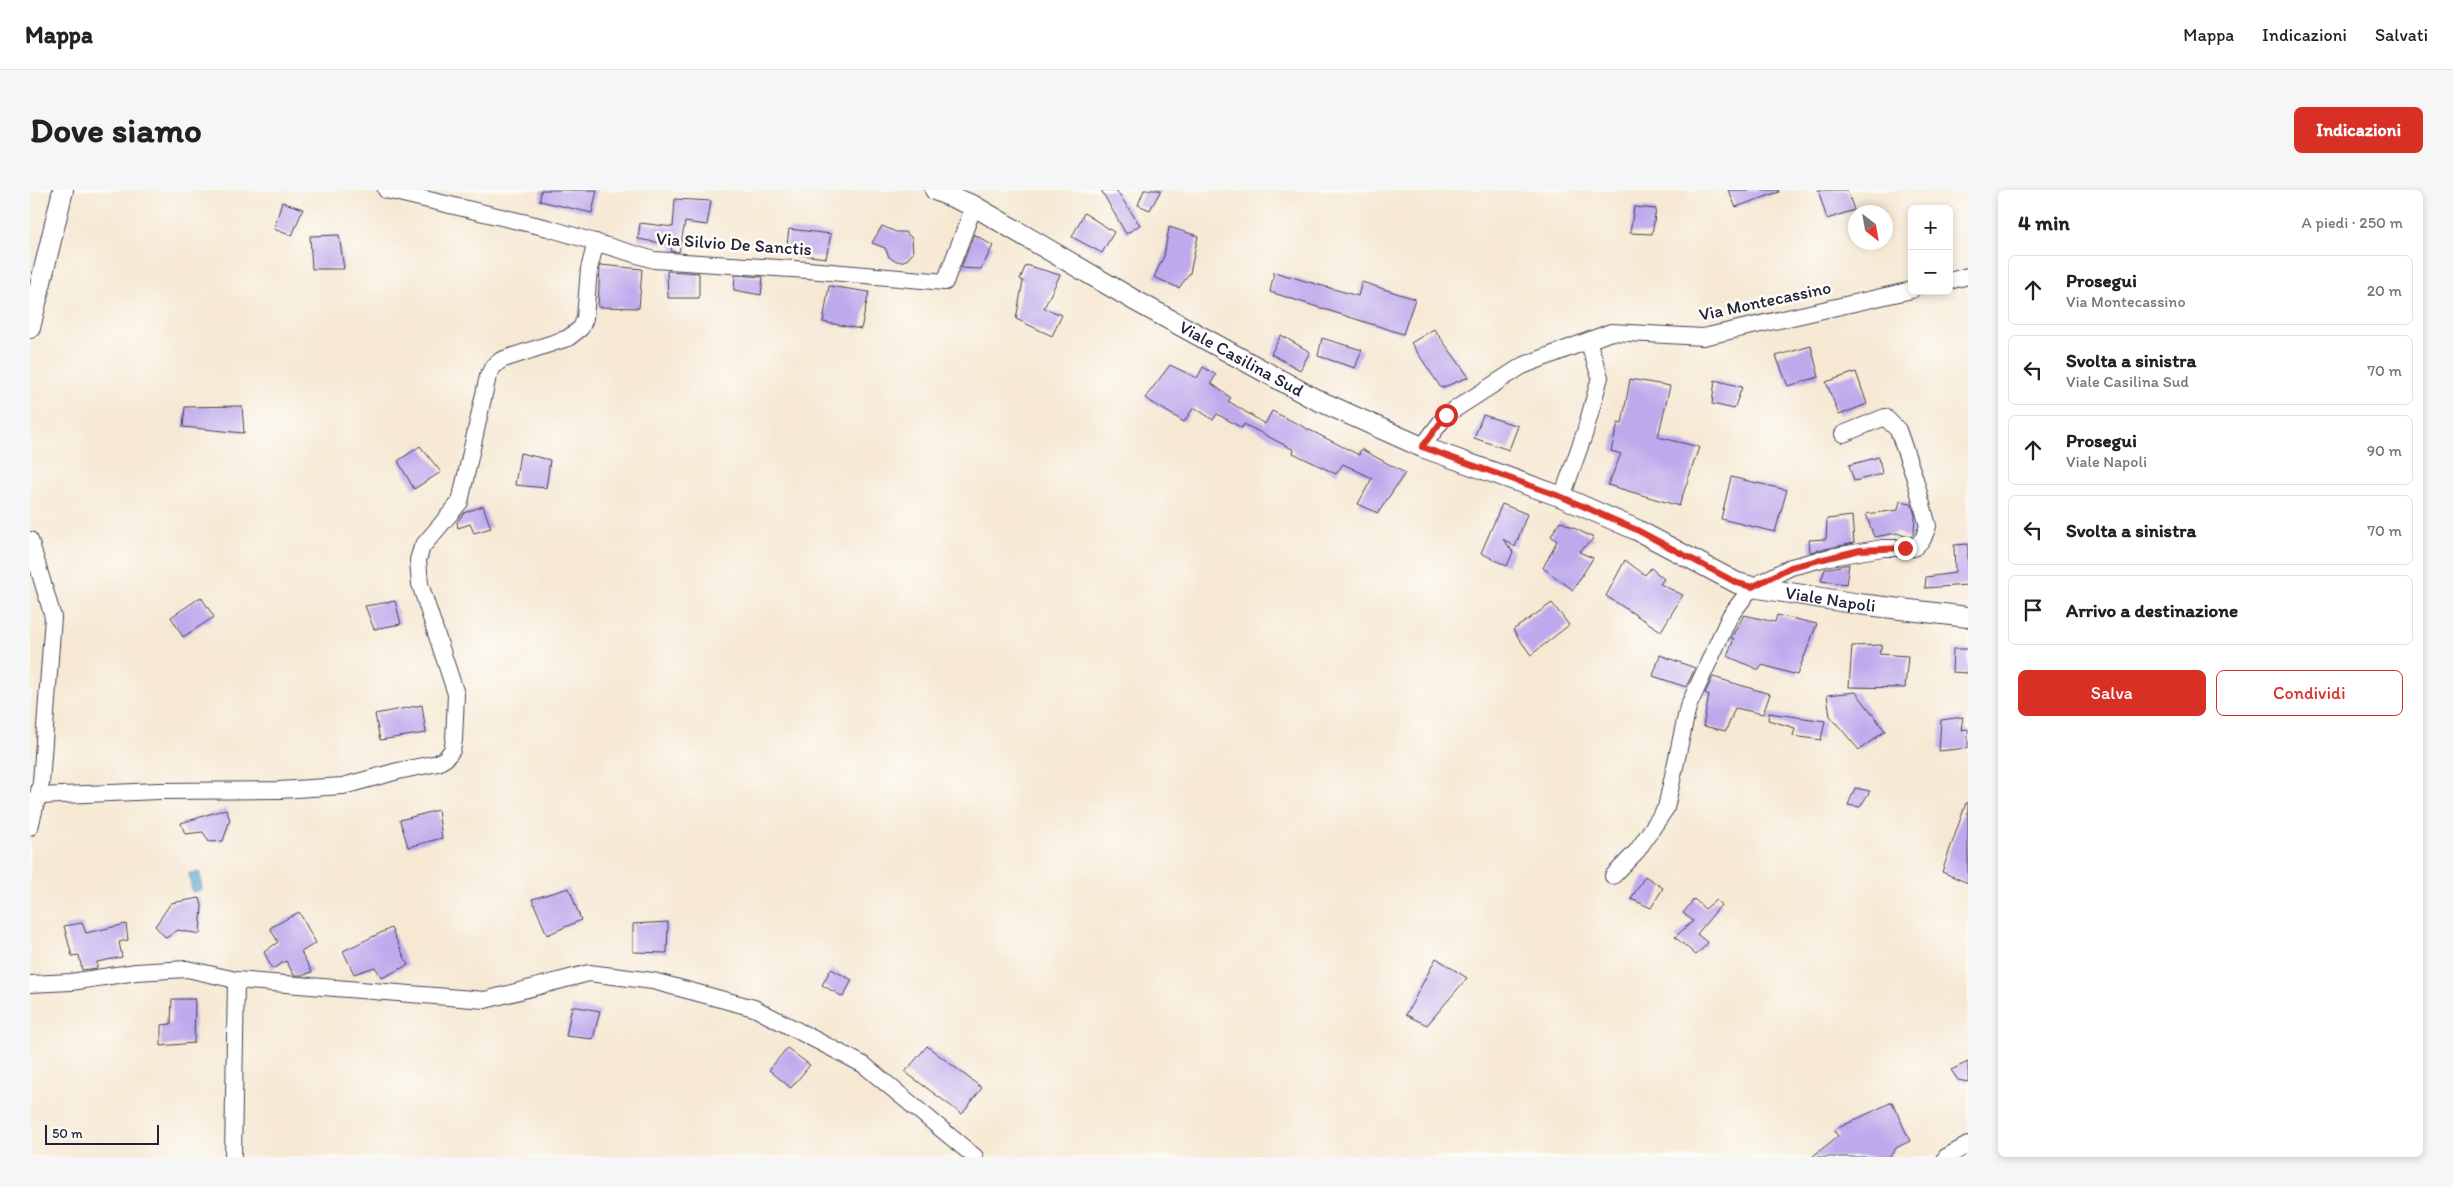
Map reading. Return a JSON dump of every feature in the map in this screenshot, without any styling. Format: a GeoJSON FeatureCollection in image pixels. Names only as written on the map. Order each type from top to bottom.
{"type":"FeatureCollection","features":[{"type":"Feature","properties":{"kind":"main road"},"geometry":{"type":"LineString","coordinates":[[30,328],[63,190]]}},
{"type":"Feature","properties":{"kind":"main road","name":"Viale Casilina Sud"},"geometry":{"type":"LineString","coordinates":[[935,190],[974,206],[1134,300],[1312,398],[1422,447],[1562,497]]}},
{"type":"Feature","properties":{"kind":"main road","name":"Viale Napoli"},"geometry":{"type":"LineString","coordinates":[[1562,497],[1637,530],[1737,583],[1858,604],[1968,617]]}},
{"type":"Feature","properties":{"kind":"street","name":"Via Silvio De Sanctis"},"geometry":{"type":"LineString","coordinates":[[386,190],[548,228],[654,260],[808,270],[945,282],[974,206]]}},
{"type":"Feature","properties":{"kind":"street"},"geometry":{"type":"LineString","coordinates":[[38,796],[159,791],[279,790],[343,786],[398,770],[438,763],[446,758],[452,750],[454,740],[456,694],[420,584],[418,560],[422,547],[460,502],[488,376],[493,367],[501,360],[568,338],[580,328],[584,318],[588,269],[596,242]]}},
{"type":"Feature","properties":{"kind":"street"},"geometry":{"type":"LineString","coordinates":[[1953,280],[1968,276]]}},
{"type":"Feature","properties":{"kind":"street","name":"Via Montecassino"},"geometry":{"type":"LineString","coordinates":[[1422,447],[1446,415],[1522,366],[1611,332],[1703,337],[1908,291]]}},
{"type":"Feature","properties":{"kind":"street"},"geometry":{"type":"LineString","coordinates":[[1562,497],[1585,432],[1600,377],[1588,341]]}},
{"type":"Feature","properties":{"kind":"street"},"geometry":{"type":"LineString","coordinates":[[1613,876],[1637,851],[1666,808],[1688,707],[1730,616],[1752,587],[1791,567],[1860,550],[1914,548],[1923,539],[1928,526],[1915,479],[1898,430],[1885,417],[1843,434]]}},
{"type":"Feature","properties":{"kind":"street"},"geometry":{"type":"LineString","coordinates":[[30,540],[53,616],[47,733],[38,796],[30,826]]}},
{"type":"Feature","properties":{"kind":"street"},"geometry":{"type":"LineString","coordinates":[[30,984],[72,982],[136,972],[187,969],[236,980],[485,1000],[589,973],[653,981],[754,1008],[864,1065],[975,1157]]}},
{"type":"Feature","properties":{"kind":"street"},"geometry":{"type":"LineString","coordinates":[[234,1157],[236,980]]}},
{"type":"Feature","properties":{"kind":"street"},"geometry":{"type":"LineString","coordinates":[[1946,1157],[1968,1145]]}},
{"type":"Feature","properties":{"kind":"water"},"geometry":{"type":"Polygon","coordinates":[[[200,872],[202,890],[192,892],[189,873],[200,872]]]}},
{"type":"Feature","properties":{"kind":"building"},"geometry":{"type":"Polygon","coordinates":[[[541,190],[597,190],[592,213],[540,201],[541,190]]]}},
{"type":"Feature","properties":{"kind":"building"},"geometry":{"type":"Polygon","coordinates":[[[1101,190],[1116,190],[1140,225],[1126,234],[1101,190]]]}},
{"type":"Feature","properties":{"kind":"building"},"geometry":{"type":"Polygon","coordinates":[[[1144,190],[1161,190],[1150,210],[1138,205],[1144,190]]]}},
{"type":"Feature","properties":{"kind":"building"},"geometry":{"type":"Polygon","coordinates":[[[1728,190],[1778,190],[1779,192],[1736,207],[1728,190]]]}},
{"type":"Feature","properties":{"kind":"building"},"geometry":{"type":"Polygon","coordinates":[[[1818,190],[1847,190],[1852,205],[1848,205],[1848,212],[1827,219],[1818,190]]]}},
{"type":"Feature","properties":{"kind":"building"},"geometry":{"type":"Polygon","coordinates":[[[675,199],[711,201],[707,225],[685,222],[679,252],[671,251],[672,245],[638,239],[640,223],[673,227],[675,199]]]}},
{"type":"Feature","properties":{"kind":"building"},"geometry":{"type":"Polygon","coordinates":[[[282,202],[303,209],[292,236],[274,229],[282,202]]]}},
{"type":"Feature","properties":{"kind":"building"},"geometry":{"type":"Polygon","coordinates":[[[1634,207],[1656,209],[1652,234],[1630,233],[1634,207]]]}},
{"type":"Feature","properties":{"kind":"building"},"geometry":{"type":"Polygon","coordinates":[[[1084,213],[1114,232],[1102,253],[1072,237],[1084,213]]]}},
{"type":"Feature","properties":{"kind":"building"},"geometry":{"type":"Polygon","coordinates":[[[882,226],[896,232],[905,232],[912,238],[913,253],[908,259],[901,262],[893,260],[889,257],[885,248],[872,243],[882,226]]]}},
{"type":"Feature","properties":{"kind":"building"},"geometry":{"type":"Polygon","coordinates":[[[1169,227],[1198,236],[1190,273],[1179,288],[1154,277],[1164,256],[1169,227]]]}},
{"type":"Feature","properties":{"kind":"building"},"geometry":{"type":"Polygon","coordinates":[[[789,229],[831,234],[826,258],[786,253],[789,229]]]}},
{"type":"Feature","properties":{"kind":"building"},"geometry":{"type":"Polygon","coordinates":[[[974,234],[993,246],[981,269],[961,268],[974,234]]]}},
{"type":"Feature","properties":{"kind":"building"},"geometry":{"type":"Polygon","coordinates":[[[339,235],[344,269],[312,269],[310,236],[339,235]]]}},
{"type":"Feature","properties":{"kind":"building"},"geometry":{"type":"Polygon","coordinates":[[[600,265],[642,269],[639,308],[598,307],[600,265]]]}},
{"type":"Feature","properties":{"kind":"building"},"geometry":{"type":"Polygon","coordinates":[[[1026,265],[1060,275],[1044,308],[1062,315],[1052,336],[1016,319],[1023,281],[1020,279],[1026,265]]]}},
{"type":"Feature","properties":{"kind":"building"},"geometry":{"type":"Polygon","coordinates":[[[667,271],[699,273],[699,298],[668,298],[667,271]]]}},
{"type":"Feature","properties":{"kind":"building"},"geometry":{"type":"Polygon","coordinates":[[[1274,272],[1358,296],[1362,282],[1415,299],[1403,334],[1270,292],[1274,272]]]}},
{"type":"Feature","properties":{"kind":"building"},"geometry":{"type":"Polygon","coordinates":[[[735,275],[763,277],[761,295],[734,290],[735,275]]]}},
{"type":"Feature","properties":{"kind":"building"},"geometry":{"type":"Polygon","coordinates":[[[829,286],[869,292],[861,329],[823,322],[829,286]]]}},
{"type":"Feature","properties":{"kind":"building"},"geometry":{"type":"Polygon","coordinates":[[[1434,329],[1469,377],[1441,388],[1411,343],[1434,329]]]}},
{"type":"Feature","properties":{"kind":"building"},"geometry":{"type":"Polygon","coordinates":[[[1281,335],[1310,352],[1300,370],[1271,354],[1281,335]]]}},
{"type":"Feature","properties":{"kind":"building"},"geometry":{"type":"Polygon","coordinates":[[[1322,338],[1362,350],[1355,368],[1318,356],[1322,338]]]}},
{"type":"Feature","properties":{"kind":"building"},"geometry":{"type":"Polygon","coordinates":[[[1811,346],[1819,377],[1788,386],[1776,356],[1811,346]]]}},
{"type":"Feature","properties":{"kind":"building"},"geometry":{"type":"Polygon","coordinates":[[[1170,365],[1197,378],[1203,367],[1216,375],[1211,383],[1231,398],[1228,401],[1265,424],[1272,411],[1359,455],[1361,449],[1405,473],[1378,513],[1358,504],[1372,478],[1343,464],[1336,474],[1293,453],[1294,450],[1244,424],[1242,428],[1217,414],[1213,420],[1194,407],[1184,422],[1145,398],[1170,365]]]}},
{"type":"Feature","properties":{"kind":"building"},"geometry":{"type":"Polygon","coordinates":[[[1856,372],[1867,404],[1839,415],[1826,382],[1856,372]]]}},
{"type":"Feature","properties":{"kind":"building"},"geometry":{"type":"Polygon","coordinates":[[[1630,379],[1670,386],[1658,437],[1699,447],[1679,506],[1608,485],[1621,454],[1611,451],[1618,423],[1622,424],[1630,379]]]}},
{"type":"Feature","properties":{"kind":"building"},"geometry":{"type":"Polygon","coordinates":[[[1715,380],[1742,387],[1734,409],[1712,404],[1715,380]]]}},
{"type":"Feature","properties":{"kind":"building"},"geometry":{"type":"Polygon","coordinates":[[[242,406],[244,433],[183,427],[185,407],[242,406]]]}},
{"type":"Feature","properties":{"kind":"building"},"geometry":{"type":"Polygon","coordinates":[[[1483,415],[1518,426],[1509,450],[1474,438],[1483,415]]]}},
{"type":"Feature","properties":{"kind":"building"},"geometry":{"type":"Polygon","coordinates":[[[420,446],[441,472],[414,489],[398,461],[420,446]]]}},
{"type":"Feature","properties":{"kind":"building"},"geometry":{"type":"Polygon","coordinates":[[[520,453],[550,460],[546,488],[515,485],[520,453]]]}},
{"type":"Feature","properties":{"kind":"building"},"geometry":{"type":"Polygon","coordinates":[[[1879,457],[1882,474],[1854,481],[1849,465],[1879,457]]]}},
{"type":"Feature","properties":{"kind":"building"},"geometry":{"type":"Polygon","coordinates":[[[1731,477],[1787,490],[1775,532],[1721,519],[1731,477]]]}},
{"type":"Feature","properties":{"kind":"building"},"geometry":{"type":"Polygon","coordinates":[[[1900,501],[1911,503],[1915,515],[1914,533],[1910,538],[1897,533],[1874,537],[1866,514],[1898,510],[1900,501]]]}},
{"type":"Feature","properties":{"kind":"building"},"geometry":{"type":"Polygon","coordinates":[[[1502,504],[1527,514],[1515,547],[1503,539],[1513,552],[1507,566],[1481,553],[1502,504]]]}},
{"type":"Feature","properties":{"kind":"building"},"geometry":{"type":"Polygon","coordinates":[[[483,506],[491,528],[474,533],[470,524],[458,528],[457,522],[464,513],[483,506]]]}},
{"type":"Feature","properties":{"kind":"building"},"geometry":{"type":"Polygon","coordinates":[[[1852,516],[1854,543],[1810,552],[1809,540],[1826,539],[1827,519],[1852,516]]]}},
{"type":"Feature","properties":{"kind":"building"},"geometry":{"type":"Polygon","coordinates":[[[1560,521],[1594,538],[1579,552],[1593,558],[1573,590],[1543,568],[1557,541],[1551,536],[1560,521]]]}},
{"type":"Feature","properties":{"kind":"building"},"geometry":{"type":"Polygon","coordinates":[[[1968,544],[1968,585],[1925,588],[1926,577],[1955,573],[1954,545],[1968,544]]]}},
{"type":"Feature","properties":{"kind":"building"},"geometry":{"type":"Polygon","coordinates":[[[1625,560],[1645,575],[1651,568],[1664,579],[1660,584],[1683,595],[1661,631],[1606,596],[1625,560]]]}},
{"type":"Feature","properties":{"kind":"building"},"geometry":{"type":"Polygon","coordinates":[[[1849,564],[1846,584],[1821,581],[1825,569],[1849,564]]]}},
{"type":"Feature","properties":{"kind":"building"},"geometry":{"type":"Polygon","coordinates":[[[201,597],[214,617],[183,637],[171,617],[201,597]]]}},
{"type":"Feature","properties":{"kind":"building"},"geometry":{"type":"Polygon","coordinates":[[[395,601],[401,624],[374,629],[365,606],[395,601]]]}},
{"type":"Feature","properties":{"kind":"building"},"geometry":{"type":"Polygon","coordinates":[[[1552,603],[1569,625],[1531,655],[1513,630],[1552,603]]]}},
{"type":"Feature","properties":{"kind":"building"},"geometry":{"type":"Polygon","coordinates":[[[1744,615],[1775,622],[1777,615],[1817,624],[1797,675],[1762,665],[1759,670],[1727,656],[1734,639],[1731,638],[1744,615]]]}},
{"type":"Feature","properties":{"kind":"building"},"geometry":{"type":"Polygon","coordinates":[[[1882,645],[1879,654],[1908,656],[1905,688],[1849,687],[1852,646],[1882,645]]]}},
{"type":"Feature","properties":{"kind":"building"},"geometry":{"type":"Polygon","coordinates":[[[1953,649],[1968,649],[1968,673],[1952,672],[1953,649]]]}},
{"type":"Feature","properties":{"kind":"building"},"geometry":{"type":"Polygon","coordinates":[[[1660,655],[1695,668],[1686,687],[1653,676],[1660,655]]]}},
{"type":"Feature","properties":{"kind":"building"},"geometry":{"type":"Polygon","coordinates":[[[1713,677],[1770,694],[1763,714],[1735,708],[1726,731],[1703,726],[1709,695],[1705,693],[1713,677]]]}},
{"type":"Feature","properties":{"kind":"building"},"geometry":{"type":"Polygon","coordinates":[[[1856,692],[1885,731],[1859,750],[1830,716],[1827,695],[1856,692]]]}},
{"type":"Feature","properties":{"kind":"building"},"geometry":{"type":"Polygon","coordinates":[[[422,705],[426,733],[380,740],[375,714],[422,705]]]}},
{"type":"Feature","properties":{"kind":"building"},"geometry":{"type":"Polygon","coordinates":[[[1769,713],[1825,721],[1821,740],[1793,736],[1795,728],[1768,720],[1769,713]]]}},
{"type":"Feature","properties":{"kind":"building"},"geometry":{"type":"Polygon","coordinates":[[[1963,717],[1961,730],[1968,729],[1968,748],[1939,751],[1941,720],[1963,717]]]}},
{"type":"Feature","properties":{"kind":"building"},"geometry":{"type":"Polygon","coordinates":[[[1855,788],[1870,791],[1860,807],[1848,805],[1855,788]]]}},
{"type":"Feature","properties":{"kind":"building"},"geometry":{"type":"Polygon","coordinates":[[[1966,803],[1968,803],[1968,883],[1942,872],[1966,803]]]}},
{"type":"Feature","properties":{"kind":"building"},"geometry":{"type":"Polygon","coordinates":[[[226,809],[230,820],[223,841],[209,842],[203,832],[185,834],[181,823],[226,809]]]}},
{"type":"Feature","properties":{"kind":"building"},"geometry":{"type":"Polygon","coordinates":[[[438,810],[442,838],[408,847],[400,820],[438,810]]]}},
{"type":"Feature","properties":{"kind":"building"},"geometry":{"type":"Polygon","coordinates":[[[1645,876],[1663,888],[1651,908],[1631,899],[1645,876]]]}},
{"type":"Feature","properties":{"kind":"building"},"geometry":{"type":"Polygon","coordinates":[[[569,888],[581,920],[547,935],[532,899],[569,888]]]}},
{"type":"Feature","properties":{"kind":"building"},"geometry":{"type":"Polygon","coordinates":[[[200,898],[202,906],[200,934],[178,930],[166,938],[155,926],[171,903],[200,898]]]}},
{"type":"Feature","properties":{"kind":"building"},"geometry":{"type":"Polygon","coordinates":[[[1694,899],[1705,909],[1716,900],[1721,905],[1697,934],[1708,943],[1696,955],[1675,937],[1693,921],[1683,913],[1694,899]]]}},
{"type":"Feature","properties":{"kind":"building"},"geometry":{"type":"Polygon","coordinates":[[[299,912],[316,943],[301,952],[312,972],[304,975],[294,975],[286,961],[272,969],[264,952],[278,942],[270,928],[299,912]]]}},
{"type":"Feature","properties":{"kind":"building"},"geometry":{"type":"Polygon","coordinates":[[[668,922],[667,953],[633,952],[633,924],[668,922]]]}},
{"type":"Feature","properties":{"kind":"building"},"geometry":{"type":"Polygon","coordinates":[[[82,923],[86,933],[126,924],[128,940],[119,942],[122,957],[97,962],[97,968],[82,970],[79,955],[72,956],[64,926],[82,923]]]}},
{"type":"Feature","properties":{"kind":"building"},"geometry":{"type":"Polygon","coordinates":[[[391,928],[408,965],[382,978],[375,967],[354,974],[343,951],[391,928]]]}},
{"type":"Feature","properties":{"kind":"building"},"geometry":{"type":"Polygon","coordinates":[[[1436,958],[1467,978],[1427,1025],[1406,1015],[1436,958]]]}},
{"type":"Feature","properties":{"kind":"building"},"geometry":{"type":"Polygon","coordinates":[[[831,969],[852,980],[843,997],[822,985],[831,969]]]}},
{"type":"Feature","properties":{"kind":"building"},"geometry":{"type":"Polygon","coordinates":[[[172,999],[195,999],[194,1043],[161,1046],[161,1025],[171,1024],[172,999]]]}},
{"type":"Feature","properties":{"kind":"building"},"geometry":{"type":"Polygon","coordinates":[[[572,1006],[600,1011],[593,1039],[566,1036],[572,1006]]]}},
{"type":"Feature","properties":{"kind":"building"},"geometry":{"type":"Polygon","coordinates":[[[927,1046],[982,1088],[962,1114],[905,1072],[927,1046]]]}},
{"type":"Feature","properties":{"kind":"building"},"geometry":{"type":"Polygon","coordinates":[[[787,1048],[810,1065],[791,1088],[769,1070],[787,1048]]]}},
{"type":"Feature","properties":{"kind":"building"},"geometry":{"type":"Polygon","coordinates":[[[1968,1062],[1968,1082],[1958,1080],[1951,1070],[1968,1062]]]}},
{"type":"Feature","properties":{"kind":"building"},"geometry":{"type":"Polygon","coordinates":[[[1892,1102],[1910,1141],[1896,1148],[1889,1157],[1812,1157],[1838,1136],[1834,1130],[1892,1102]]]}},
{"type":"Feature","properties":{"kind":"route"},"geometry":{"type":"LineString","coordinates":[[1446,415],[1422,447],[1466,461],[1562,497],[1637,530],[1737,583],[1752,587],[1791,567],[1860,550],[1905,548]]}}]}
